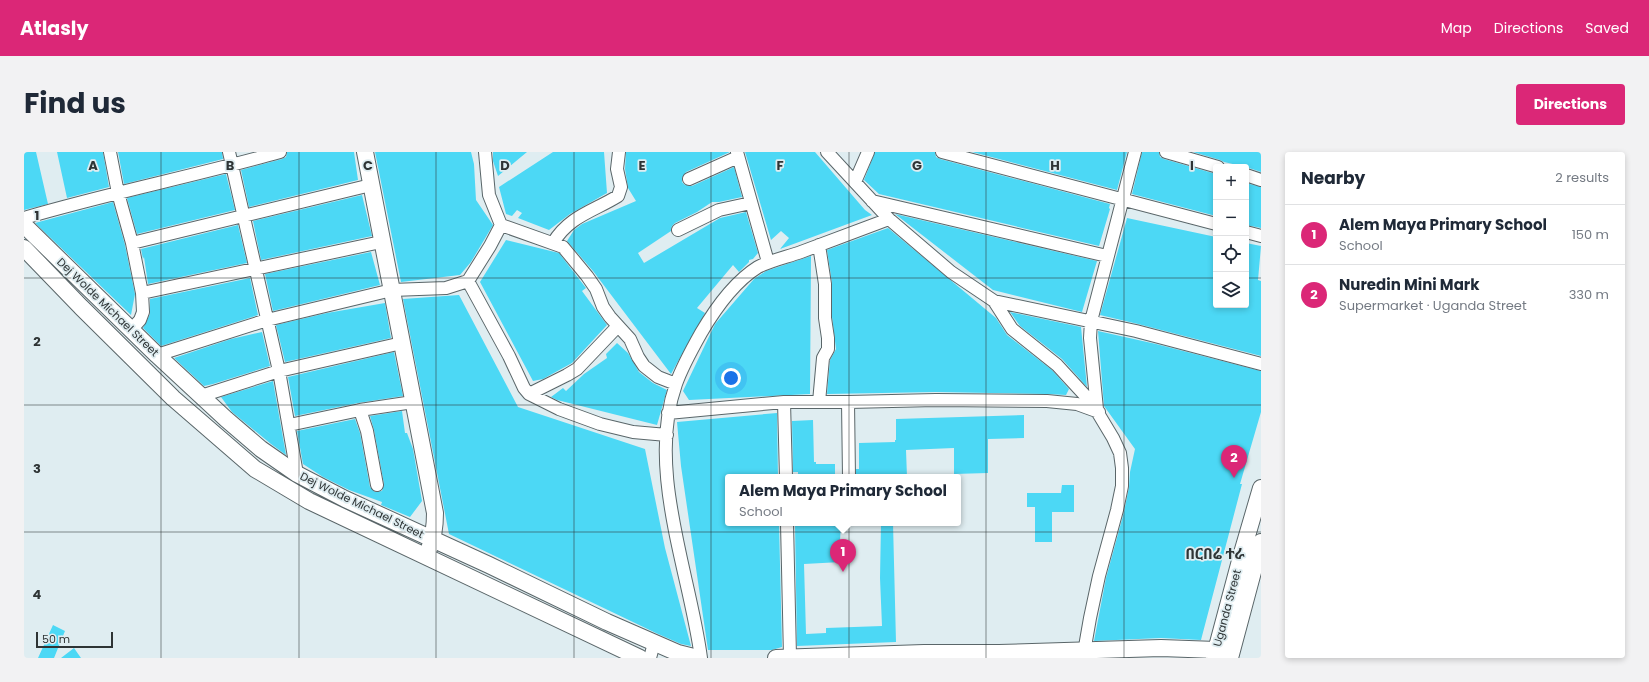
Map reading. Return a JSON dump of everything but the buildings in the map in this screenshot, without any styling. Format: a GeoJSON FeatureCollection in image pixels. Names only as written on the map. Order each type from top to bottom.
{"type":"FeatureCollection","features":[{"type":"Feature","properties":{"kind":"main road"},"geometry":{"type":"LineString","coordinates":[[365,152],[381,242],[392,290],[435,513],[433,539],[426,557]]}},
{"type":"Feature","properties":{"kind":"main road","name":"Dej Wolde Michael Street"},"geometry":{"type":"LineString","coordinates":[[24,226],[201,396],[261,449],[297,474],[345,499],[433,539],[652,651],[678,653],[698,658]]}},
{"type":"Feature","properties":{"kind":"main road","name":"Dej Wolde Michael Street"},"geometry":{"type":"LineString","coordinates":[[24,248],[173,398],[256,469],[309,501],[640,658]]}},
{"type":"Feature","properties":{"kind":"main road","name":"Uganda Street"},"geometry":{"type":"LineString","coordinates":[[1226,656],[1242,553],[1260,497]]}},
{"type":"Feature","properties":{"kind":"main road","name":"Uganda Street"},"geometry":{"type":"LineString","coordinates":[[1226,656],[1261,542]]}},
{"type":"Feature","properties":{"kind":"main road"},"geometry":{"type":"LineString","coordinates":[[783,658],[999,653],[1084,654],[1161,648],[1226,656]]}},
{"type":"Feature","properties":{"kind":"street"},"geometry":{"type":"LineString","coordinates":[[110,152],[118,192],[132,243],[142,293],[143,312],[140,320],[131,330]]}},
{"type":"Feature","properties":{"kind":"street"},"geometry":{"type":"LineString","coordinates":[[229,152],[279,371],[297,474]]}},
{"type":"Feature","properties":{"kind":"street"},"geometry":{"type":"LineString","coordinates":[[24,218],[118,192],[232,166],[280,152]]}},
{"type":"Feature","properties":{"kind":"street"},"geometry":{"type":"LineString","coordinates":[[485,152],[489,195],[501,225],[563,247],[596,289],[603,307],[630,339],[644,366],[658,377],[676,384]]}},
{"type":"Feature","properties":{"kind":"street"},"geometry":{"type":"LineString","coordinates":[[553,243],[557,236],[569,223],[593,208],[618,196],[621,187],[617,169],[619,152]]}},
{"type":"Feature","properties":{"kind":"street"},"geometry":{"type":"LineString","coordinates":[[827,152],[889,219],[951,272],[994,301],[1136,331],[1261,364]]}},
{"type":"Feature","properties":{"kind":"street"},"geometry":{"type":"LineString","coordinates":[[855,182],[868,152]]}},
{"type":"Feature","properties":{"kind":"street"},"geometry":{"type":"LineString","coordinates":[[942,152],[1213,223]]}},
{"type":"Feature","properties":{"kind":"street"},"geometry":{"type":"LineString","coordinates":[[1098,411],[1090,338],[1091,321],[1135,152]]}},
{"type":"Feature","properties":{"kind":"street"},"geometry":{"type":"LineString","coordinates":[[1166,152],[1213,166]]}},
{"type":"Feature","properties":{"kind":"street"},"geometry":{"type":"LineString","coordinates":[[689,179],[737,154],[768,262]]}},
{"type":"Feature","properties":{"kind":"street"},"geometry":{"type":"LineString","coordinates":[[1249,176],[1261,180]]}},
{"type":"Feature","properties":{"kind":"street"},"geometry":{"type":"LineString","coordinates":[[132,243],[371,185]]}},
{"type":"Feature","properties":{"kind":"street"},"geometry":{"type":"LineString","coordinates":[[872,201],[1107,256]]}},
{"type":"Feature","properties":{"kind":"street"},"geometry":{"type":"LineString","coordinates":[[678,230],[719,210],[751,203]]}},
{"type":"Feature","properties":{"kind":"street"},"geometry":{"type":"LineString","coordinates":[[701,658],[686,576],[677,548],[665,458],[668,413],[676,384],[710,317],[733,288],[757,268],[768,262],[889,219]]}},
{"type":"Feature","properties":{"kind":"street"},"geometry":{"type":"LineString","coordinates":[[157,354],[267,320],[392,290],[446,288],[468,281],[501,225]]}},
{"type":"Feature","properties":{"kind":"street"},"geometry":{"type":"LineString","coordinates":[[1249,233],[1261,236]]}},
{"type":"Feature","properties":{"kind":"street"},"geometry":{"type":"LineString","coordinates":[[142,293],[381,242]]}},
{"type":"Feature","properties":{"kind":"street"},"geometry":{"type":"LineString","coordinates":[[819,245],[826,284],[826,318],[828,338],[828,350],[823,358],[819,402]]}},
{"type":"Feature","properties":{"kind":"street"},"geometry":{"type":"LineString","coordinates":[[468,281],[509,356],[524,388],[529,394],[559,409],[600,424],[633,432],[667,435]]}},
{"type":"Feature","properties":{"kind":"street"},"geometry":{"type":"LineString","coordinates":[[994,301],[1012,329],[1057,365],[1098,411],[1120,453],[1122,486],[1099,576],[1084,654]]}},
{"type":"Feature","properties":{"kind":"street"},"geometry":{"type":"LineString","coordinates":[[529,394],[567,376],[577,369],[618,326]]}},
{"type":"Feature","properties":{"kind":"street"},"geometry":{"type":"LineString","coordinates":[[201,396],[279,371],[402,343]]}},
{"type":"Feature","properties":{"kind":"street"},"geometry":{"type":"LineString","coordinates":[[668,413],[784,402],[936,400],[1047,400],[1077,404],[1098,411]]}},
{"type":"Feature","properties":{"kind":"street"},"geometry":{"type":"LineString","coordinates":[[289,425],[360,410],[413,402]]}},
{"type":"Feature","properties":{"kind":"street"},"geometry":{"type":"LineString","coordinates":[[784,402],[786,474]]}},
{"type":"Feature","properties":{"kind":"street"},"geometry":{"type":"LineString","coordinates":[[848,402],[849,474]]}},
{"type":"Feature","properties":{"kind":"street"},"geometry":{"type":"LineString","coordinates":[[360,410],[371,449],[377,486]]}},
{"type":"Feature","properties":{"kind":"street"},"geometry":{"type":"LineString","coordinates":[[783,658],[787,526]]}},
{"type":"Feature","properties":{"kind":"place","name":"Nuredin Mini Mark"},"geometry":{"type":"Point","coordinates":[1234,478]}},
{"type":"Feature","properties":{"kind":"place","name":"Alem Maya Primary School"},"geometry":{"type":"Point","coordinates":[843,572]}},
{"type":"Feature","properties":{"kind":"district","name":"በርበሬ ተራ"},"geometry":{"type":"Point","coordinates":[1215,553]}}]}
